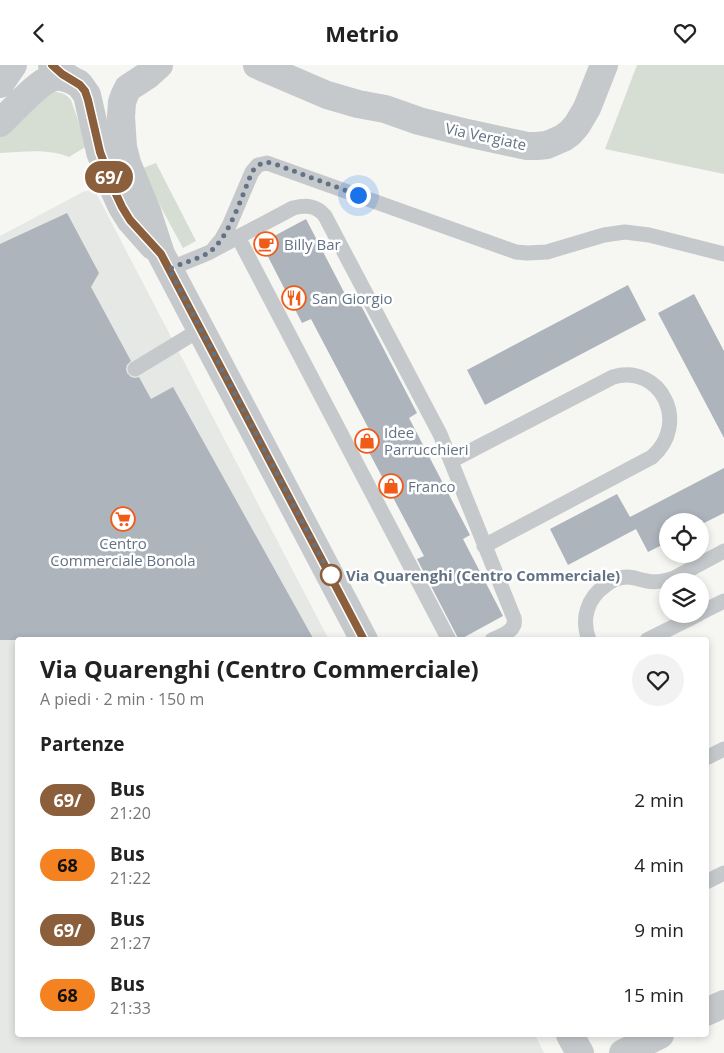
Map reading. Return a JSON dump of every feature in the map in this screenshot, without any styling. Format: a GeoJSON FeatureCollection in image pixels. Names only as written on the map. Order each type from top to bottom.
{"type":"FeatureCollection","features":[{"type":"Feature","properties":{"kind":"street"},"geometry":{"type":"LineString","coordinates":[[0,84],[13,65]]}},
{"type":"Feature","properties":{"kind":"street","name":"Via Vergiate"},"geometry":{"type":"LineString","coordinates":[[257,65],[326,95],[385,109]]}},
{"type":"Feature","properties":{"kind":"street","name":"Via Vergiate"},"geometry":{"type":"LineString","coordinates":[[302,65],[385,109],[419,121],[527,146],[547,145],[563,138],[577,125],[587,108],[604,65]]}},
{"type":"Feature","properties":{"kind":"street"},"geometry":{"type":"LineString","coordinates":[[62,73],[83,85],[102,89],[121,87],[149,73]]}},
{"type":"Feature","properties":{"kind":"street"},"geometry":{"type":"LineString","coordinates":[[0,123],[45,81],[62,73]]}},
{"type":"Feature","properties":{"kind":"street"},"geometry":{"type":"LineString","coordinates":[[62,73],[80,85],[87,95],[100,152],[122,207],[130,220],[165,261]]}},
{"type":"Feature","properties":{"kind":"street"},"geometry":{"type":"LineString","coordinates":[[149,73],[128,88],[124,94],[121,117],[124,147],[128,163],[165,261],[362,637]]}},
{"type":"Feature","properties":{"kind":"street"},"geometry":{"type":"LineString","coordinates":[[709,1010],[724,1003]]}},
{"type":"Feature","properties":{"kind":"street"},"geometry":{"type":"LineString","coordinates":[[571,1037],[580,1053]]}},
{"type":"Feature","properties":{"kind":"street"},"geometry":{"type":"LineString","coordinates":[[623,1053],[656,1037]]}},
{"type":"Feature","properties":{"kind":"lane"},"geometry":{"type":"LineString","coordinates":[[208,253],[225,234],[252,172],[258,165],[267,163],[516,251],[527,253],[547,252],[604,235],[625,232],[649,235],[724,254]]}},
{"type":"Feature","properties":{"kind":"lane"},"geometry":{"type":"LineString","coordinates":[[165,261],[208,253],[293,209],[306,206],[320,210],[325,216],[435,425],[451,461],[515,623],[511,630],[498,637]]}},
{"type":"Feature","properties":{"kind":"lane"},"geometry":{"type":"LineString","coordinates":[[238,237],[447,637]]}},
{"type":"Feature","properties":{"kind":"lane"},"geometry":{"type":"LineString","coordinates":[[136,369],[201,329]]}},
{"type":"Feature","properties":{"kind":"lane"},"geometry":{"type":"LineString","coordinates":[[451,461],[620,375],[639,377],[647,381],[660,391],[667,404],[670,416],[670,429],[662,446],[652,457],[484,546]]}},
{"type":"Feature","properties":{"kind":"lane"},"geometry":{"type":"LineString","coordinates":[[588,637],[585,624],[587,607],[596,593],[609,582],[618,578],[628,577],[654,582],[668,580],[724,551]]}},
{"type":"Feature","properties":{"kind":"lane"},"geometry":{"type":"LineString","coordinates":[[709,608],[724,601]]}},
{"type":"Feature","properties":{"kind":"lane"},"geometry":{"type":"LineString","coordinates":[[654,637],[680,623]]}},
{"type":"Feature","properties":{"kind":"lane"},"geometry":{"type":"LineString","coordinates":[[709,756],[724,749]]}},
{"type":"Feature","properties":{"kind":"lane"},"geometry":{"type":"LineString","coordinates":[[709,880],[724,873]]}},
{"type":"Feature","properties":{"kind":"shaded area"},"geometry":{"type":"Polygon","coordinates":[[[637,65],[724,65],[724,174],[605,149],[637,65]]]}},
{"type":"Feature","properties":{"kind":"shaded area"},"geometry":{"type":"Polygon","coordinates":[[[53,92],[63,94],[71,100],[87,146],[69,157],[52,152],[0,153],[0,136],[27,109],[53,92]]]}},
{"type":"Feature","properties":{"kind":"shaded area"},"geometry":{"type":"Polygon","coordinates":[[[156,163],[196,241],[183,248],[140,169],[156,163]]]}},
{"type":"Feature","properties":{"kind":"shaded area","name":"Centro Commerciale Bonola"},"geometry":{"type":"Polygon","coordinates":[[[94,189],[327,637],[15,637],[15,1037],[536,1037],[544,1053],[0,1053],[0,236],[83,192],[94,189]]]}},
{"type":"Feature","properties":{"kind":"building","name":"Centro Commerciale Bonola"},"geometry":{"type":"Polygon","coordinates":[[[67,213],[99,273],[91,287],[131,361],[127,365],[127,373],[131,377],[139,377],[151,399],[173,387],[312,637],[15,637],[15,640],[0,640],[0,244],[67,213]]]}},
{"type":"Feature","properties":{"kind":"building"},"geometry":{"type":"Polygon","coordinates":[[[306,219],[346,296],[354,292],[417,413],[409,418],[470,535],[463,539],[503,616],[464,637],[457,637],[417,559],[424,556],[361,437],[371,433],[311,319],[302,323],[261,243],[306,219]]]}},
{"type":"Feature","properties":{"kind":"building"},"geometry":{"type":"Polygon","coordinates":[[[628,285],[646,320],[485,405],[467,370],[628,285]]]}},
{"type":"Feature","properties":{"kind":"building"},"geometry":{"type":"Polygon","coordinates":[[[694,294],[724,351],[724,438],[658,313],[694,294]]]}},
{"type":"Feature","properties":{"kind":"building"},"geometry":{"type":"Polygon","coordinates":[[[724,468],[724,513],[709,520],[709,513],[659,513],[659,546],[648,552],[636,529],[568,565],[550,529],[617,494],[630,517],[724,468]]]}},
{"type":"Feature","properties":{"kind":"bus line","name":"69/"},"geometry":{"type":"LineString","coordinates":[[52,65],[70,80],[80,85],[87,95],[100,152],[122,207],[130,220],[161,254],[362,637]]}},
{"type":"Feature","properties":{"kind":"place","name":"Billy Bar"},"geometry":{"type":"Point","coordinates":[266,244]}},
{"type":"Feature","properties":{"kind":"place","name":"San Giorgio"},"geometry":{"type":"Point","coordinates":[294,298]}},
{"type":"Feature","properties":{"kind":"place","name":"Idee Parrucchieri"},"geometry":{"type":"Point","coordinates":[367,441]}},
{"type":"Feature","properties":{"kind":"place","name":"Franco"},"geometry":{"type":"Point","coordinates":[391,486]}},
{"type":"Feature","properties":{"kind":"place","name":"Centro Commerciale Bonola"},"geometry":{"type":"Point","coordinates":[123,519]}},
{"type":"Feature","properties":{"kind":"place","name":"Via Quarenghi (Centro Commerciale)"},"geometry":{"type":"Point","coordinates":[331,575]}},
{"type":"Feature","properties":{"kind":"route"},"geometry":{"type":"LineString","coordinates":[[331,575],[169,269],[208,253],[217,245],[229,226],[254,168],[262,163],[272,163],[358,195]]}}]}
